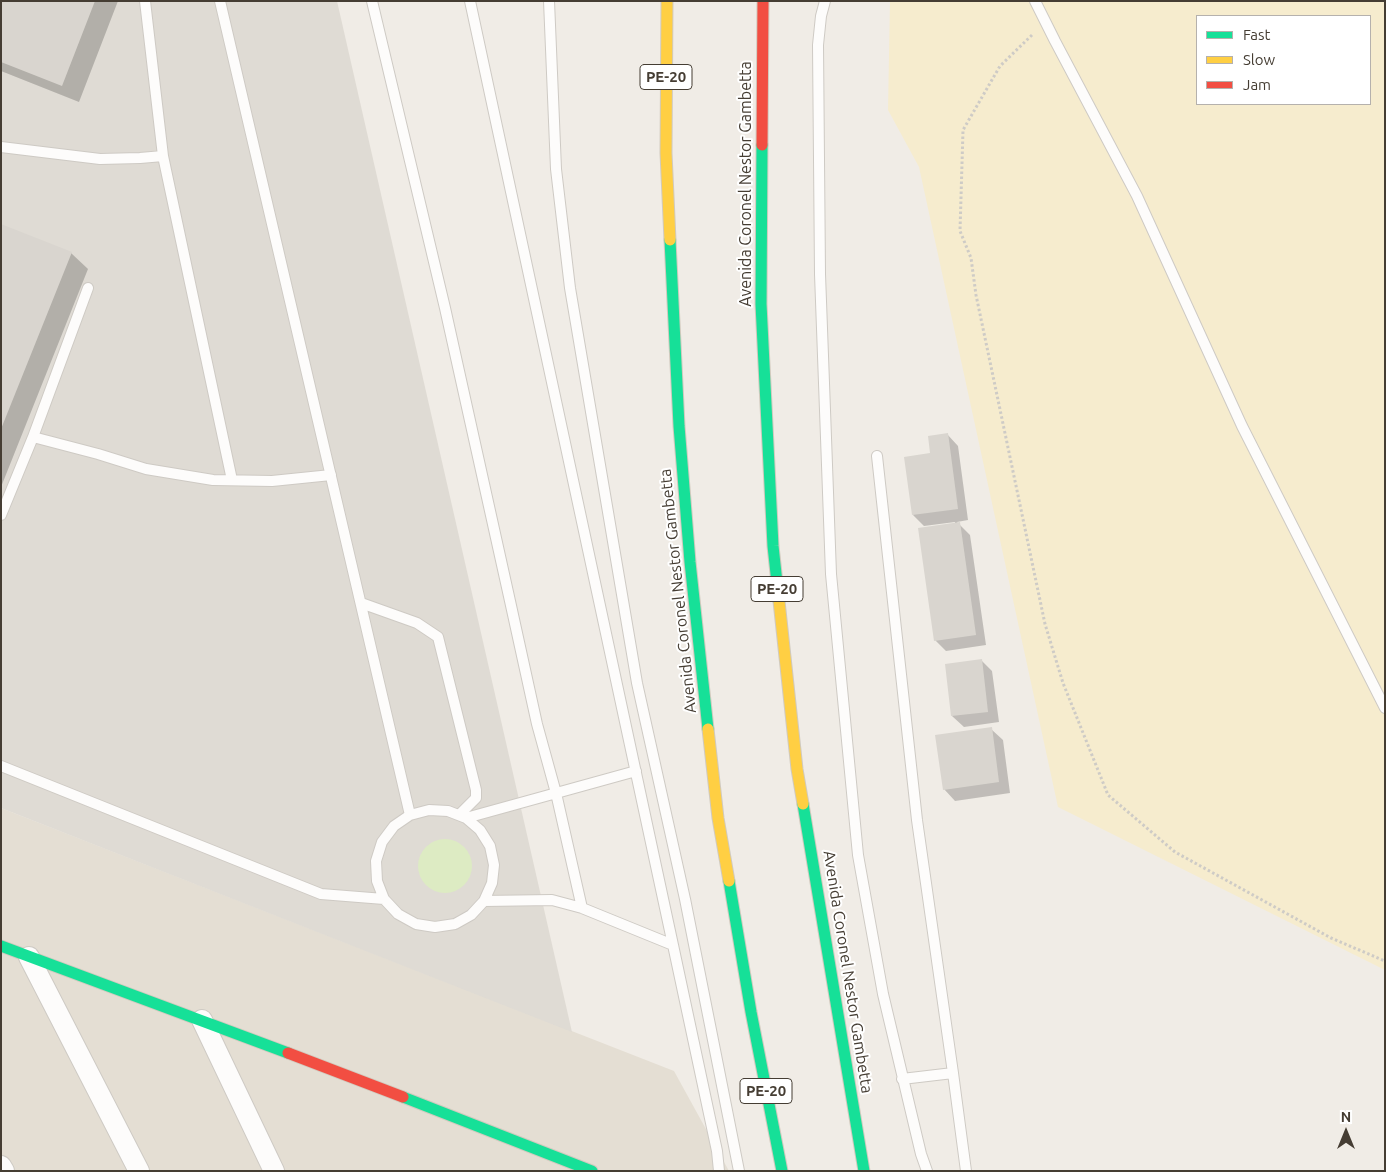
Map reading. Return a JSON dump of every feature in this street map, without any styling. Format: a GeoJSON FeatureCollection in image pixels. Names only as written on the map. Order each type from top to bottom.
{"type":"FeatureCollection","features":[{"type":"Feature","properties":{"kind":"main road","name":"Avenida Coronel Nestor Gambetta"},"geometry":{"type":"LineString","coordinates":[[667,1],[666,154],[679,426],[690,562],[718,818],[751,1012],[782,1171]]}},
{"type":"Feature","properties":{"kind":"main road","name":"Avenida Coronel Nestor Gambetta"},"geometry":{"type":"LineString","coordinates":[[763,1],[761,304],[772,546],[797,769],[864,1171]]}},
{"type":"Feature","properties":{"kind":"main road"},"geometry":{"type":"LineString","coordinates":[[1,946],[202,1020],[582,1169]]}},
{"type":"Feature","properties":{"kind":"street"},"geometry":{"type":"LineString","coordinates":[[30,957],[139,1171]]}},
{"type":"Feature","properties":{"kind":"street"},"geometry":{"type":"LineString","coordinates":[[202,1020],[274,1171]]}},
{"type":"Feature","properties":{"kind":"street"},"geometry":{"type":"LineString","coordinates":[[1,1166],[4,1171]]}},
{"type":"Feature","properties":{"kind":"lane"},"geometry":{"type":"LineString","coordinates":[[146,1],[162,156],[232,480]]}},
{"type":"Feature","properties":{"kind":"lane"},"geometry":{"type":"LineString","coordinates":[[220,1],[410,815]]}},
{"type":"Feature","properties":{"kind":"lane"},"geometry":{"type":"LineString","coordinates":[[372,1],[444,308],[537,724],[556,793],[582,908]]}},
{"type":"Feature","properties":{"kind":"lane"},"geometry":{"type":"LineString","coordinates":[[470,1],[674,945],[717,1151],[719,1171]]}},
{"type":"Feature","properties":{"kind":"lane"},"geometry":{"type":"LineString","coordinates":[[550,1],[556,169],[570,288],[636,683],[685,899],[739,1171]]}},
{"type":"Feature","properties":{"kind":"lane"},"geometry":{"type":"LineString","coordinates":[[825,1],[821,16],[818,45],[820,254],[831,574],[858,855],[883,994],[902,1079],[927,1171]]}},
{"type":"Feature","properties":{"kind":"lane"},"geometry":{"type":"LineString","coordinates":[[1035,1],[1138,196],[1242,426],[1385,708]]}},
{"type":"Feature","properties":{"kind":"lane"},"geometry":{"type":"LineString","coordinates":[[1,147],[100,159],[162,156]]}},
{"type":"Feature","properties":{"kind":"lane"},"geometry":{"type":"LineString","coordinates":[[1,515],[33,436],[88,288]]}},
{"type":"Feature","properties":{"kind":"lane"},"geometry":{"type":"LineString","coordinates":[[33,436],[146,469],[213,480],[272,481],[331,475]]}},
{"type":"Feature","properties":{"kind":"lane"},"geometry":{"type":"LineString","coordinates":[[877,456],[917,820],[966,1171]]}},
{"type":"Feature","properties":{"kind":"lane"},"geometry":{"type":"LineString","coordinates":[[361,603],[417,623],[438,638],[476,790],[476,798],[462,817]]}},
{"type":"Feature","properties":{"kind":"lane"},"geometry":{"type":"LineString","coordinates":[[1,766],[321,894],[384,900]]}},
{"type":"Feature","properties":{"kind":"lane"},"geometry":{"type":"LineString","coordinates":[[462,817],[636,771]]}},
{"type":"Feature","properties":{"kind":"lane"},"geometry":{"type":"LineString","coordinates":[[429,810],[448,811],[462,817],[480,830],[490,846],[494,865],[492,884],[484,901],[472,915],[455,924],[435,927],[416,924],[398,914],[384,900],[377,881],[376,861],[382,842],[394,826],[410,815],[429,810]]}},
{"type":"Feature","properties":{"kind":"lane"},"geometry":{"type":"LineString","coordinates":[[484,901],[552,900],[582,908],[674,945]]}},
{"type":"Feature","properties":{"kind":"lane"},"geometry":{"type":"LineString","coordinates":[[902,1079],[953,1073]]}},
{"type":"Feature","properties":{"kind":"path"},"geometry":{"type":"LineString","coordinates":[[1045,22],[1000,66],[963,130],[960,231],[971,258],[976,295],[1045,624],[1063,683],[1108,795],[1175,852],[1331,938],[1385,961]]}},
{"type":"Feature","properties":{"kind":"shaded area"},"geometry":{"type":"Polygon","coordinates":[[[1,1],[337,1],[572,1032],[1,808],[1,1]]]}},
{"type":"Feature","properties":{"kind":"shaded area"},"geometry":{"type":"Polygon","coordinates":[[[1,808],[674,1071],[729,1171],[1,1171],[1,808]]]}},
{"type":"Feature","properties":{"kind":"green space"},"geometry":{"type":"Polygon","coordinates":[[[445,839],[455,841],[464,847],[470,856],[472,866],[470,876],[464,885],[455,891],[445,893],[435,891],[426,885],[420,876],[418,866],[420,856],[426,847],[435,841],[445,839]]]}},
{"type":"Feature","properties":{"kind":"sand"},"geometry":{"type":"Polygon","coordinates":[[[890,1],[1385,1],[1385,970],[1058,807],[919,167],[888,110],[890,1]]]}},
{"type":"Feature","properties":{"kind":"building"},"geometry":{"type":"Polygon","coordinates":[[[1,1],[95,1],[62,86],[1,62],[1,1]]]}},
{"type":"Feature","properties":{"kind":"building"},"geometry":{"type":"Polygon","coordinates":[[[1,224],[72,252],[1,429],[1,224]]]}},
{"type":"Feature","properties":{"kind":"building"},"geometry":{"type":"Polygon","coordinates":[[[948,433],[958,509],[912,515],[904,457],[930,453],[928,436],[948,433]]]}},
{"type":"Feature","properties":{"kind":"building"},"geometry":{"type":"Polygon","coordinates":[[[960,522],[976,635],[934,641],[918,528],[960,522]]]}},
{"type":"Feature","properties":{"kind":"building"},"geometry":{"type":"Polygon","coordinates":[[[982,659],[988,712],[951,716],[945,664],[982,659]]]}},
{"type":"Feature","properties":{"kind":"building"},"geometry":{"type":"Polygon","coordinates":[[[992,727],[999,782],[943,790],[935,735],[992,727]]]}},
{"type":"Feature","properties":{"kind":"traffic: fast"},"geometry":{"type":"LineString","coordinates":[[762,145],[761,304],[773,546],[779,601]]}},
{"type":"Feature","properties":{"kind":"traffic: fast"},"geometry":{"type":"LineString","coordinates":[[670,240],[679,426],[690,562],[708,729]]}},
{"type":"Feature","properties":{"kind":"traffic: fast"},"geometry":{"type":"LineString","coordinates":[[803,804],[864,1171]]}},
{"type":"Feature","properties":{"kind":"traffic: fast"},"geometry":{"type":"LineString","coordinates":[[729,881],[751,1012],[782,1171]]}},
{"type":"Feature","properties":{"kind":"traffic: fast"},"geometry":{"type":"LineString","coordinates":[[1,946],[288,1053]]}},
{"type":"Feature","properties":{"kind":"traffic: fast"},"geometry":{"type":"LineString","coordinates":[[403,1097],[592,1171]]}},
{"type":"Feature","properties":{"kind":"traffic: slow"},"geometry":{"type":"LineString","coordinates":[[667,1],[666,153],[670,240]]}},
{"type":"Feature","properties":{"kind":"traffic: slow"},"geometry":{"type":"LineString","coordinates":[[779,601],[797,769],[803,804]]}},
{"type":"Feature","properties":{"kind":"traffic: slow"},"geometry":{"type":"LineString","coordinates":[[708,729],[718,818],[729,881]]}},
{"type":"Feature","properties":{"kind":"traffic: jam"},"geometry":{"type":"LineString","coordinates":[[762,145],[763,1]]}},
{"type":"Feature","properties":{"kind":"traffic: jam"},"geometry":{"type":"LineString","coordinates":[[288,1053],[403,1097]]}}]}
